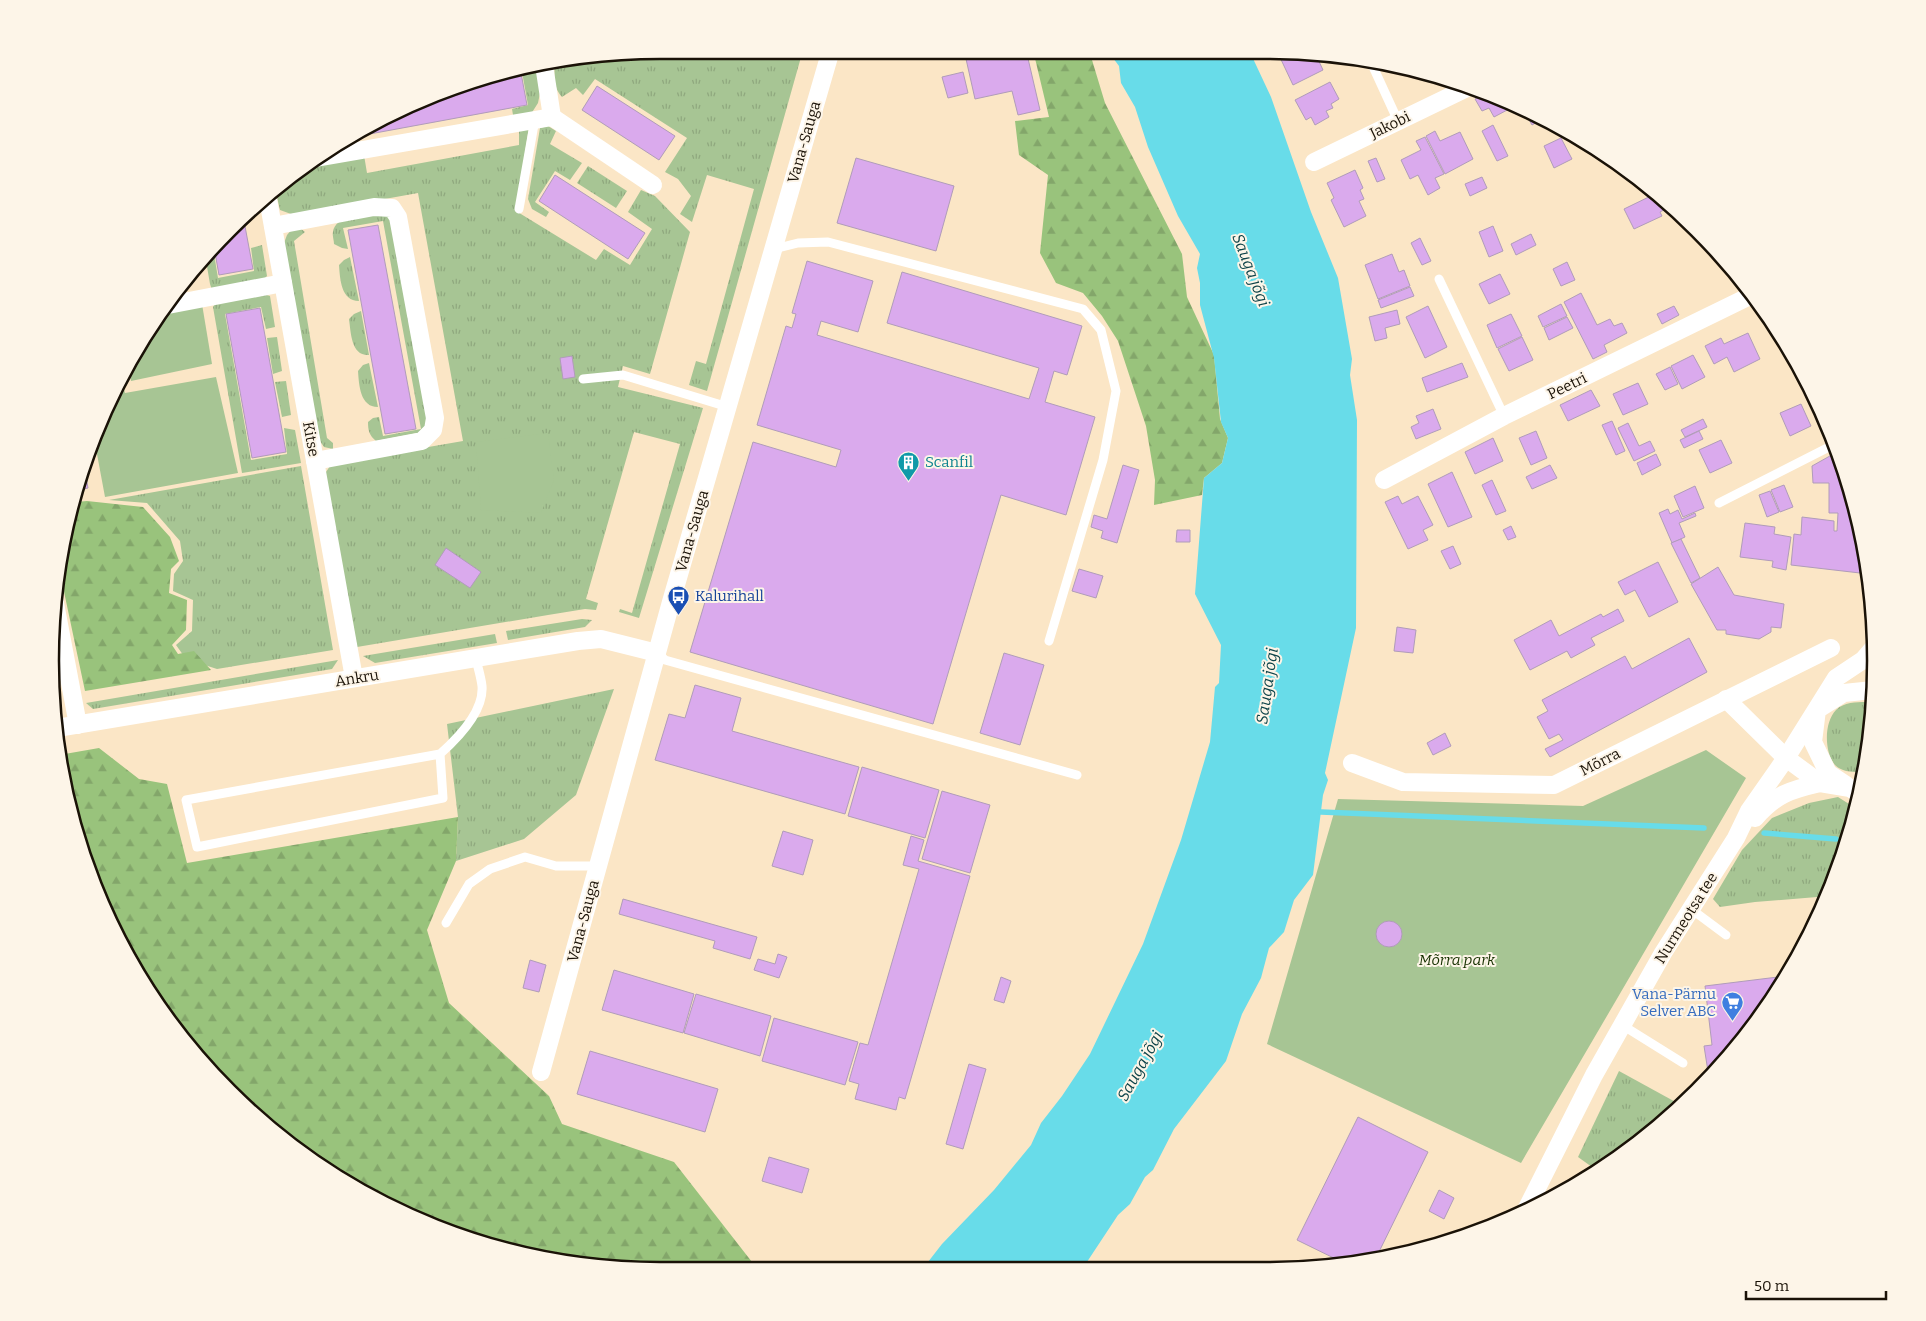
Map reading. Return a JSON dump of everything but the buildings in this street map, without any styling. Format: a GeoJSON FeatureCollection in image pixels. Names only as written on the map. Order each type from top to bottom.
{"type":"FeatureCollection","features":[{"type":"Feature","properties":{"kind":"street","name":"Vana-Sauga"},"geometry":{"type":"LineString","coordinates":[[541,1072],[657,653],[828,59]]}},
{"type":"Feature","properties":{"kind":"street"},"geometry":{"type":"LineString","coordinates":[[544,70],[544,118]]}},
{"type":"Feature","properties":{"kind":"street","name":"Jakobi"},"geometry":{"type":"LineString","coordinates":[[1314,162],[1460,91]]}},
{"type":"Feature","properties":{"kind":"street"},"geometry":{"type":"LineString","coordinates":[[334,155],[544,118],[653,185]]}},
{"type":"Feature","properties":{"kind":"street","name":"Kitse"},"geometry":{"type":"LineString","coordinates":[[269,204],[354,678]]}},
{"type":"Feature","properties":{"kind":"street"},"geometry":{"type":"LineString","coordinates":[[273,226],[374,207],[392,208],[398,217],[435,418],[434,430],[422,441],[315,461]]}},
{"type":"Feature","properties":{"kind":"street"},"geometry":{"type":"LineString","coordinates":[[176,303],[283,283]]}},
{"type":"Feature","properties":{"kind":"street","name":"Peetri"},"geometry":{"type":"LineString","coordinates":[[1384,480],[1504,416],[1746,298]]}},
{"type":"Feature","properties":{"kind":"street","name":"Ankru"},"geometry":{"type":"LineString","coordinates":[[63,727],[578,641],[601,639],[657,653]]}},
{"type":"Feature","properties":{"kind":"street"},"geometry":{"type":"LineString","coordinates":[[59,648],[78,725]]}},
{"type":"Feature","properties":{"kind":"street","name":"Mõrra"},"geometry":{"type":"LineString","coordinates":[[1352,763],[1403,782],[1554,785],[1831,648]]}},
{"type":"Feature","properties":{"kind":"street","name":"Nurmeotsa tee"},"geometry":{"type":"LineString","coordinates":[[1531,1201],[1590,1083],[1622,1025],[1664,953],[1736,838],[1748,811],[1786,758],[1836,678],[1863,660],[1867,655]]}},
{"type":"Feature","properties":{"kind":"street"},"geometry":{"type":"LineString","coordinates":[[1854,787],[1828,773],[1812,742],[1817,710],[1844,693],[1866,691]]}},
{"type":"Feature","properties":{"kind":"street"},"geometry":{"type":"LineString","coordinates":[[1726,699],[1786,758],[1820,783]]}},
{"type":"Feature","properties":{"kind":"street"},"geometry":{"type":"LineString","coordinates":[[1736,838],[1769,802],[1794,789],[1820,783],[1854,788]]}},
{"type":"Feature","properties":{"kind":"lane"},"geometry":{"type":"LineString","coordinates":[[1374,69],[1398,121]]}},
{"type":"Feature","properties":{"kind":"lane"},"geometry":{"type":"LineString","coordinates":[[519,209],[544,118]]}},
{"type":"Feature","properties":{"kind":"lane"},"geometry":{"type":"LineString","coordinates":[[773,249],[798,243],[828,242],[1083,309],[1095,321],[1101,330],[1116,391],[1103,460],[1049,641]]}},
{"type":"Feature","properties":{"kind":"lane"},"geometry":{"type":"LineString","coordinates":[[1439,279],[1504,416]]}},
{"type":"Feature","properties":{"kind":"lane"},"geometry":{"type":"LineString","coordinates":[[583,379],[623,375],[728,407]]}},
{"type":"Feature","properties":{"kind":"lane"},"geometry":{"type":"LineString","coordinates":[[1719,503],[1828,448]]}},
{"type":"Feature","properties":{"kind":"lane"},"geometry":{"type":"LineString","coordinates":[[657,653],[665,660],[1077,775]]}},
{"type":"Feature","properties":{"kind":"lane"},"geometry":{"type":"LineString","coordinates":[[440,754],[443,798],[197,847],[186,800],[440,754],[475,715],[482,688],[476,659]]}},
{"type":"Feature","properties":{"kind":"lane"},"geometry":{"type":"LineString","coordinates":[[446,923],[469,884],[490,869],[525,857],[556,866],[598,866]]}},
{"type":"Feature","properties":{"kind":"lane"},"geometry":{"type":"LineString","coordinates":[[1691,909],[1726,935]]}},
{"type":"Feature","properties":{"kind":"lane"},"geometry":{"type":"LineString","coordinates":[[1622,1025],[1683,1063]]}},
{"type":"Feature","properties":{"kind":"green space"},"geometry":{"type":"Polygon","coordinates":[[[800,59],[707,391],[689,385],[696,361],[706,364],[754,189],[707,175],[692,222],[680,214],[691,196],[678,179],[665,172],[687,138],[595,79],[583,95],[576,88],[562,97],[557,89],[555,68],[621,60],[800,59]]]}},
{"type":"Feature","properties":{"kind":"green space"},"geometry":{"type":"Polygon","coordinates":[[[1035,59],[1092,59],[1105,103],[1182,254],[1187,297],[1214,355],[1220,419],[1228,438],[1222,463],[1204,478],[1202,495],[1154,505],[1155,480],[1146,426],[1118,341],[1102,316],[1083,293],[1056,283],[1040,253],[1048,175],[1019,155],[1015,121],[1049,117],[1035,59]]]}},
{"type":"Feature","properties":{"kind":"green space"},"geometry":{"type":"Polygon","coordinates":[[[538,71],[542,83],[538,103],[531,114],[513,115],[512,109],[528,105],[523,75],[538,71]]]}},
{"type":"Feature","properties":{"kind":"green space"},"geometry":{"type":"Polygon","coordinates":[[[548,126],[556,131],[550,144],[582,163],[570,180],[555,171],[535,202],[549,212],[546,217],[532,209],[528,199],[540,128],[548,126]]]}},
{"type":"Feature","properties":{"kind":"green space"},"geometry":{"type":"Polygon","coordinates":[[[529,127],[516,211],[596,260],[604,249],[630,265],[652,229],[628,212],[641,190],[655,196],[690,232],[650,374],[623,366],[618,387],[703,408],[639,618],[619,612],[620,609],[632,613],[680,444],[634,432],[586,599],[598,603],[596,610],[585,609],[357,647],[326,472],[330,466],[342,462],[463,441],[418,193],[291,214],[280,210],[277,197],[325,161],[364,155],[367,173],[519,145],[519,130],[529,127]]]}},
{"type":"Feature","properties":{"kind":"green space"},"geometry":{"type":"Polygon","coordinates":[[[588,166],[627,191],[616,208],[577,183],[588,166]]]}},
{"type":"Feature","properties":{"kind":"green space"},"geometry":{"type":"Polygon","coordinates":[[[378,212],[391,217],[430,425],[428,431],[376,441],[368,428],[368,422],[373,418],[379,417],[383,436],[421,429],[383,221],[343,228],[348,249],[334,244],[333,232],[339,222],[351,217],[378,212]]]}},
{"type":"Feature","properties":{"kind":"green space"},"geometry":{"type":"Polygon","coordinates":[[[293,228],[300,228],[305,232],[294,241],[327,438],[333,443],[333,449],[324,447],[320,441],[284,243],[287,235],[293,228]]]}},
{"type":"Feature","properties":{"kind":"green space"},"geometry":{"type":"Polygon","coordinates":[[[262,245],[267,276],[262,281],[212,290],[208,264],[215,257],[218,278],[254,271],[251,248],[262,245]]]}},
{"type":"Feature","properties":{"kind":"green space"},"geometry":{"type":"Polygon","coordinates":[[[350,257],[359,301],[348,297],[341,283],[339,265],[350,257]]]}},
{"type":"Feature","properties":{"kind":"green space"},"geometry":{"type":"Polygon","coordinates":[[[263,294],[270,296],[275,327],[266,329],[261,307],[225,314],[251,460],[287,454],[284,428],[295,430],[301,463],[242,473],[213,307],[217,301],[263,294]]]}},
{"type":"Feature","properties":{"kind":"green space"},"geometry":{"type":"Polygon","coordinates":[[[202,304],[212,364],[131,381],[130,377],[139,360],[171,310],[202,304]]]}},
{"type":"Feature","properties":{"kind":"green space"},"geometry":{"type":"Polygon","coordinates":[[[361,311],[369,355],[359,352],[355,348],[351,337],[349,319],[361,311]]]}},
{"type":"Feature","properties":{"kind":"green space"},"geometry":{"type":"Polygon","coordinates":[[[277,337],[282,371],[273,374],[267,338],[277,337]]]}},
{"type":"Feature","properties":{"kind":"green space"},"geometry":{"type":"Polygon","coordinates":[[[369,363],[378,407],[367,403],[360,389],[358,371],[363,365],[369,363]]]}},
{"type":"Feature","properties":{"kind":"green space"},"geometry":{"type":"Polygon","coordinates":[[[216,377],[238,473],[105,497],[97,452],[124,389],[125,393],[216,377]]]}},
{"type":"Feature","properties":{"kind":"green space"},"geometry":{"type":"Polygon","coordinates":[[[286,381],[291,415],[282,417],[275,382],[286,381]]]}},
{"type":"Feature","properties":{"kind":"green space"},"geometry":{"type":"Polygon","coordinates":[[[548,433],[554,480],[541,513],[481,510],[476,442],[548,433]]]}},
{"type":"Feature","properties":{"kind":"green space"},"geometry":{"type":"Polygon","coordinates":[[[301,466],[333,650],[217,669],[186,659],[176,645],[192,631],[193,600],[173,591],[174,574],[183,561],[180,541],[147,503],[109,500],[301,466]]]}},
{"type":"Feature","properties":{"kind":"green space"},"geometry":{"type":"Polygon","coordinates":[[[80,502],[143,507],[170,537],[179,561],[171,569],[169,593],[187,600],[186,630],[172,645],[178,654],[194,651],[211,670],[85,691],[63,588],[70,543],[80,502]]]}},
{"type":"Feature","properties":{"kind":"green space"},"geometry":{"type":"Polygon","coordinates":[[[582,619],[592,620],[585,627],[508,640],[506,631],[582,619]]]}},
{"type":"Feature","properties":{"kind":"green space"},"geometry":{"type":"Polygon","coordinates":[[[495,634],[497,643],[375,663],[363,656],[495,634]]]}},
{"type":"Feature","properties":{"kind":"green space"},"geometry":{"type":"Polygon","coordinates":[[[338,660],[332,669],[93,709],[86,703],[338,660]]]}},
{"type":"Feature","properties":{"kind":"green space"},"geometry":{"type":"Polygon","coordinates":[[[614,689],[576,795],[524,839],[456,861],[458,817],[447,724],[614,689]]]}},
{"type":"Feature","properties":{"kind":"green space"},"geometry":{"type":"Polygon","coordinates":[[[1854,702],[1866,702],[1857,772],[1838,768],[1831,759],[1827,745],[1829,722],[1832,715],[1843,705],[1854,702]]]}},
{"type":"Feature","properties":{"kind":"green space"},"geometry":{"type":"Polygon","coordinates":[[[99,748],[139,779],[167,784],[187,863],[458,817],[456,861],[427,930],[449,1003],[549,1096],[562,1124],[674,1162],[752,1262],[621,1261],[543,1251],[505,1242],[430,1216],[394,1200],[326,1161],[294,1138],[235,1086],[208,1057],[160,995],[139,961],[121,927],[91,854],[79,816],[66,754],[99,748]]]}},
{"type":"Feature","properties":{"kind":"green space","name":"Mõrra park"},"geometry":{"type":"Polygon","coordinates":[[[1706,750],[1746,778],[1521,1163],[1267,1044],[1338,799],[1583,806],[1706,750]]]}},
{"type":"Feature","properties":{"kind":"green space"},"geometry":{"type":"Polygon","coordinates":[[[1838,797],[1849,804],[1835,854],[1818,897],[1720,907],[1713,899],[1742,850],[1772,818],[1809,803],[1838,797]]]}},
{"type":"Feature","properties":{"kind":"green space"},"geometry":{"type":"Polygon","coordinates":[[[1619,1071],[1674,1101],[1632,1138],[1591,1166],[1578,1157],[1619,1071]]]}},
{"type":"Feature","properties":{"kind":"water","name":"Sauga jõgi"},"geometry":{"type":"Polygon","coordinates":[[[1114,59],[1253,59],[1271,97],[1311,212],[1338,278],[1352,359],[1350,375],[1357,420],[1356,628],[1325,773],[1328,780],[1323,795],[1313,875],[1294,900],[1284,932],[1269,948],[1261,978],[1242,1014],[1226,1061],[1174,1129],[1153,1170],[1145,1177],[1130,1204],[1118,1215],[1087,1262],[928,1262],[942,1244],[994,1190],[1031,1145],[1041,1123],[1090,1054],[1143,944],[1181,840],[1210,742],[1215,687],[1219,683],[1221,645],[1195,594],[1204,478],[1222,463],[1228,438],[1221,422],[1214,358],[1200,305],[1200,283],[1197,268],[1200,254],[1178,216],[1148,147],[1135,107],[1121,83],[1119,66],[1114,59]]]}},
{"type":"Feature","properties":{"kind":"waterway"},"geometry":{"type":"LineString","coordinates":[[1321,812],[1704,828]]}},
{"type":"Feature","properties":{"kind":"waterway"},"geometry":{"type":"LineString","coordinates":[[1764,833],[1836,839]]}},
{"type":"Feature","properties":{"kind":"place","name":"Scanfil"},"geometry":{"type":"Point","coordinates":[909,481]}},
{"type":"Feature","properties":{"kind":"place","name":"Kalurihall"},"geometry":{"type":"Point","coordinates":[679,615]}},
{"type":"Feature","properties":{"kind":"place","name":"Vana-Pärnu Selver ABC"},"geometry":{"type":"Point","coordinates":[1732,1022]}}]}
